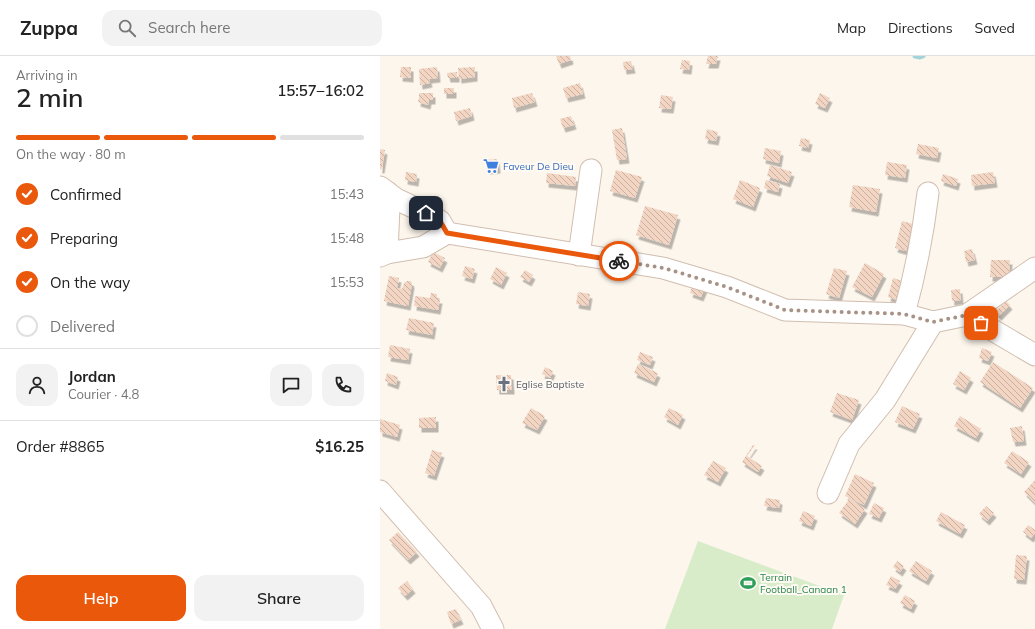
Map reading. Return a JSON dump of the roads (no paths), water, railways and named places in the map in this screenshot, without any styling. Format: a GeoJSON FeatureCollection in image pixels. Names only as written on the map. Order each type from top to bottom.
{"type":"FeatureCollection","features":[{"type":"Feature","properties":{"kind":"street"},"geometry":{"type":"LineString","coordinates":[[579,255],[591,170]]}},
{"type":"Feature","properties":{"kind":"street"},"geometry":{"type":"LineString","coordinates":[[383,189],[396,199],[440,221],[447,233]]}},
{"type":"Feature","properties":{"kind":"street"},"geometry":{"type":"LineString","coordinates":[[383,189],[389,206],[384,255],[423,247],[447,233],[664,268],[727,287],[785,310],[904,314],[933,322],[967,315],[1035,268]]}},
{"type":"Feature","properties":{"kind":"street"},"geometry":{"type":"LineString","coordinates":[[904,314],[911,289],[928,193]]}},
{"type":"Feature","properties":{"kind":"street"},"geometry":{"type":"LineString","coordinates":[[967,315],[1035,355]]}},
{"type":"Feature","properties":{"kind":"street"},"geometry":{"type":"LineString","coordinates":[[828,493],[849,444],[886,400],[933,322]]}},
{"type":"Feature","properties":{"kind":"street"},"geometry":{"type":"LineString","coordinates":[[380,491],[481,606],[493,629]]}},
{"type":"Feature","properties":{"kind":"waterway"},"geometry":{"type":"LineString","coordinates":[[915,56],[923,56]]}},
{"type":"Feature","properties":{"kind":"place","name":"Faveur De Dieu"},"geometry":{"type":"Point","coordinates":[491,166]}},
{"type":"Feature","properties":{"kind":"place","name":"Eglise Baptiste"},"geometry":{"type":"Point","coordinates":[504,384]}},
{"type":"Feature","properties":{"kind":"place","name":"Terrain Football_Canaan 1"},"geometry":{"type":"Point","coordinates":[748,583]}}]}
